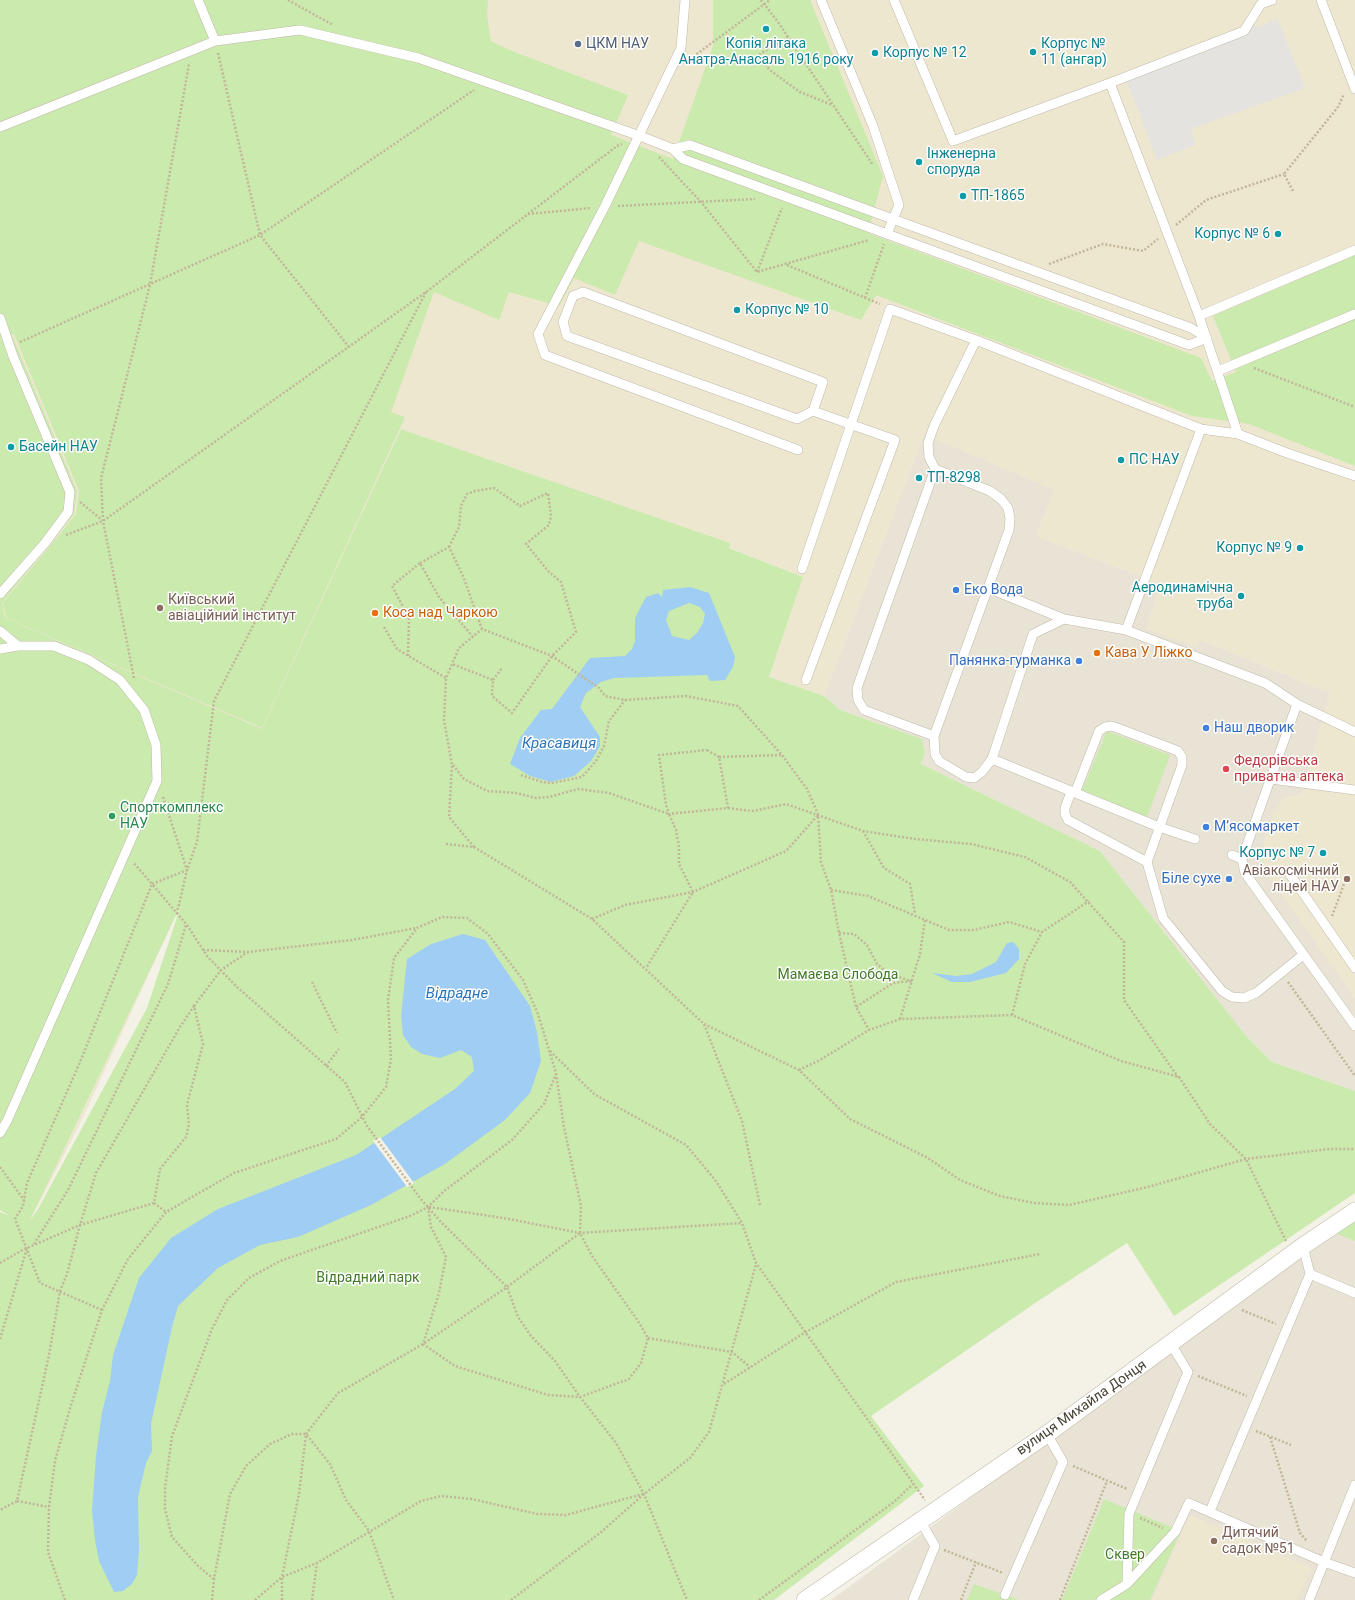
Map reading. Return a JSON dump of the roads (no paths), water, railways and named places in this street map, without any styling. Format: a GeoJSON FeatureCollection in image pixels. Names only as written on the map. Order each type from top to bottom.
{"type":"FeatureCollection","features":[{"type":"Feature","properties":{"kind":"street","name":"вулиця Михайла Донця"},"geometry":{"type":"LineString","coordinates":[[805,1600],[1047,1434],[1172,1344],[1296,1246],[1355,1211]]}},
{"type":"Feature","properties":{"kind":"lane"},"geometry":{"type":"LineString","coordinates":[[198,0],[215,41]]}},
{"type":"Feature","properties":{"kind":"lane"},"geometry":{"type":"LineString","coordinates":[[685,0],[681,48],[670,73],[605,206],[538,334],[545,355],[798,450]]}},
{"type":"Feature","properties":{"kind":"lane"},"geometry":{"type":"LineString","coordinates":[[820,0],[873,126],[899,205],[887,234]]}},
{"type":"Feature","properties":{"kind":"lane"},"geometry":{"type":"LineString","coordinates":[[894,0],[953,141],[1110,83],[1244,31],[1261,4],[1272,0]]}},
{"type":"Feature","properties":{"kind":"lane"},"geometry":{"type":"LineString","coordinates":[[1321,0],[1355,89]]}},
{"type":"Feature","properties":{"kind":"lane"},"geometry":{"type":"LineString","coordinates":[[0,127],[215,41],[300,30],[418,58],[640,136],[673,149],[683,159],[1189,345],[1207,338]]}},
{"type":"Feature","properties":{"kind":"lane"},"geometry":{"type":"LineString","coordinates":[[1110,83],[1199,316],[1238,434]]}},
{"type":"Feature","properties":{"kind":"lane"},"geometry":{"type":"LineString","coordinates":[[673,149],[690,145],[1192,328],[1207,338]]}},
{"type":"Feature","properties":{"kind":"lane"},"geometry":{"type":"LineString","coordinates":[[1199,316],[1355,250]]}},
{"type":"Feature","properties":{"kind":"lane"},"geometry":{"type":"LineString","coordinates":[[806,680],[895,440],[813,411],[796,419],[567,336],[563,322],[573,296],[583,292],[823,382],[813,411]]}},
{"type":"Feature","properties":{"kind":"lane"},"geometry":{"type":"LineString","coordinates":[[802,569],[890,309],[976,340],[1201,429],[1238,434],[1287,453],[1355,476]]}},
{"type":"Feature","properties":{"kind":"lane"},"geometry":{"type":"LineString","coordinates":[[1218,371],[1355,314]]}},
{"type":"Feature","properties":{"kind":"lane"},"geometry":{"type":"LineString","coordinates":[[0,318],[70,492],[68,512],[45,543],[0,594]]}},
{"type":"Feature","properties":{"kind":"lane"},"geometry":{"type":"LineString","coordinates":[[976,340],[934,426],[928,443],[929,457],[935,468],[990,491],[1001,499],[1008,508],[1010,518],[1009,530],[934,736],[936,754],[940,761],[966,778],[974,778],[982,772],[992,759],[1033,634],[1064,619]]}},
{"type":"Feature","properties":{"kind":"lane"},"geometry":{"type":"LineString","coordinates":[[1126,630],[1201,429]]}},
{"type":"Feature","properties":{"kind":"lane"},"geometry":{"type":"LineString","coordinates":[[934,736],[864,710],[858,700],[857,688],[935,468]]}},
{"type":"Feature","properties":{"kind":"lane"},"geometry":{"type":"LineString","coordinates":[[988,588],[1064,619],[1126,630],[1265,683],[1297,704],[1355,732]]}},
{"type":"Feature","properties":{"kind":"lane"},"geometry":{"type":"LineString","coordinates":[[0,631],[18,646]]}},
{"type":"Feature","properties":{"kind":"lane"},"geometry":{"type":"LineString","coordinates":[[0,649],[18,646],[54,646],[89,660],[120,680],[144,710],[156,745],[157,782],[7,1121],[0,1133]]}},
{"type":"Feature","properties":{"kind":"lane"},"geometry":{"type":"LineString","coordinates":[[1297,704],[1242,859],[1245,873],[1355,1026]]}},
{"type":"Feature","properties":{"kind":"lane"},"geometry":{"type":"LineString","coordinates":[[1147,862],[1068,820],[1065,814],[1065,808],[1073,793],[1099,731],[1105,727],[1112,726],[1178,751],[1182,757],[1182,765],[1147,862],[1163,918],[1222,991],[1232,997],[1244,998],[1256,993],[1303,954]]}},
{"type":"Feature","properties":{"kind":"lane"},"geometry":{"type":"LineString","coordinates":[[992,759],[1159,827],[1195,839]]}},
{"type":"Feature","properties":{"kind":"lane"},"geometry":{"type":"LineString","coordinates":[[1271,780],[1355,790]]}},
{"type":"Feature","properties":{"kind":"lane"},"geometry":{"type":"LineString","coordinates":[[1232,855],[1242,859]]}},
{"type":"Feature","properties":{"kind":"lane"},"geometry":{"type":"LineString","coordinates":[[1289,873],[1355,968]]}},
{"type":"Feature","properties":{"kind":"lane"},"geometry":{"type":"LineString","coordinates":[[1296,1246],[1310,1274],[1355,1294]]}},
{"type":"Feature","properties":{"kind":"lane"},"geometry":{"type":"LineString","coordinates":[[1210,1512],[1310,1274]]}},
{"type":"Feature","properties":{"kind":"lane"},"geometry":{"type":"LineString","coordinates":[[1127,1584],[1129,1514],[1136,1493],[1188,1372],[1172,1344]]}},
{"type":"Feature","properties":{"kind":"lane"},"geometry":{"type":"LineString","coordinates":[[1005,1595],[1064,1462],[1047,1434]]}},
{"type":"Feature","properties":{"kind":"lane"},"geometry":{"type":"LineString","coordinates":[[1309,1600],[1355,1485]]}},
{"type":"Feature","properties":{"kind":"lane"},"geometry":{"type":"LineString","coordinates":[[1101,1600],[1127,1584],[1175,1532],[1189,1503],[1355,1574]]}},
{"type":"Feature","properties":{"kind":"lane"},"geometry":{"type":"LineString","coordinates":[[913,1600],[935,1546],[927,1517]]}},
{"type":"Feature","properties":{"kind":"water","name":"Красавиця"},"geometry":{"type":"Polygon","coordinates":[[[690,587],[709,593],[735,657],[733,667],[725,680],[710,681],[707,675],[614,678],[601,682],[586,693],[580,707],[600,737],[600,746],[591,761],[574,776],[551,782],[530,776],[510,764],[520,738],[541,710],[552,709],[590,658],[625,656],[632,649],[635,641],[635,618],[646,597],[658,593],[662,597],[663,590],[690,587]],[[689,603],[669,611],[666,620],[672,636],[689,640],[697,633],[703,623],[705,614],[700,607],[689,603]]]}},
{"type":"Feature","properties":{"kind":"water","name":"Відрадне"},"geometry":{"type":"Polygon","coordinates":[[[463,934],[485,940],[530,1006],[537,1032],[541,1061],[530,1093],[505,1120],[445,1164],[371,1205],[298,1237],[260,1245],[218,1268],[178,1306],[151,1424],[152,1451],[146,1463],[138,1497],[139,1550],[137,1575],[132,1584],[123,1591],[114,1592],[99,1561],[95,1540],[92,1511],[96,1456],[102,1412],[110,1381],[113,1355],[139,1278],[171,1238],[218,1209],[356,1155],[455,1089],[474,1071],[472,1057],[461,1050],[440,1058],[422,1054],[411,1047],[403,1035],[401,1016],[407,959],[431,944],[463,934]]]}},
{"type":"Feature","properties":{"kind":"water"},"geometry":{"type":"Polygon","coordinates":[[[1013,942],[1019,949],[1019,959],[1006,973],[970,982],[952,982],[932,973],[956,976],[972,974],[996,962],[1007,943],[1013,942]]]}},
{"type":"Feature","properties":{"kind":"place","name":"Копія літака Анатра-Анасаль 1916 року"},"geometry":{"type":"Point","coordinates":[766,29]}},
{"type":"Feature","properties":{"kind":"place","name":"ЦКМ НАУ"},"geometry":{"type":"Point","coordinates":[578,44]}},
{"type":"Feature","properties":{"kind":"place","name":"Корпус № 11 (ангар)"},"geometry":{"type":"Point","coordinates":[1033,52]}},
{"type":"Feature","properties":{"kind":"place","name":"Корпус № 12"},"geometry":{"type":"Point","coordinates":[875,53]}},
{"type":"Feature","properties":{"kind":"place","name":"Інженерна споруда"},"geometry":{"type":"Point","coordinates":[919,162]}},
{"type":"Feature","properties":{"kind":"place","name":"ТП-1865"},"geometry":{"type":"Point","coordinates":[963,196]}},
{"type":"Feature","properties":{"kind":"place","name":"Корпус № 6"},"geometry":{"type":"Point","coordinates":[1278,234]}},
{"type":"Feature","properties":{"kind":"place","name":"Корпус № 10"},"geometry":{"type":"Point","coordinates":[737,310]}},
{"type":"Feature","properties":{"kind":"place","name":"Басейн НАУ"},"geometry":{"type":"Point","coordinates":[11,447]}},
{"type":"Feature","properties":{"kind":"place","name":"ПС НАУ"},"geometry":{"type":"Point","coordinates":[1121,460]}},
{"type":"Feature","properties":{"kind":"place","name":"ТП-8298"},"geometry":{"type":"Point","coordinates":[919,478]}},
{"type":"Feature","properties":{"kind":"place","name":"Корпус № 9"},"geometry":{"type":"Point","coordinates":[1300,548]}},
{"type":"Feature","properties":{"kind":"place","name":"Еко Вода"},"geometry":{"type":"Point","coordinates":[956,590]}},
{"type":"Feature","properties":{"kind":"place","name":"Аеродинамічна труба"},"geometry":{"type":"Point","coordinates":[1241,596]}},
{"type":"Feature","properties":{"kind":"place","name":"Київський авіаційний інститут"},"geometry":{"type":"Point","coordinates":[160,608]}},
{"type":"Feature","properties":{"kind":"place","name":"Коса над Чаркою"},"geometry":{"type":"Point","coordinates":[375,613]}},
{"type":"Feature","properties":{"kind":"place","name":"Кава У Ліжко"},"geometry":{"type":"Point","coordinates":[1097,653]}},
{"type":"Feature","properties":{"kind":"place","name":"Панянка-гурманка"},"geometry":{"type":"Point","coordinates":[1079,661]}},
{"type":"Feature","properties":{"kind":"place","name":"Наш дворик"},"geometry":{"type":"Point","coordinates":[1206,728]}},
{"type":"Feature","properties":{"kind":"place","name":"Федорівська приватна аптека"},"geometry":{"type":"Point","coordinates":[1226,769]}},
{"type":"Feature","properties":{"kind":"place","name":"Спорткомплекс НАУ"},"geometry":{"type":"Point","coordinates":[112,816]}},
{"type":"Feature","properties":{"kind":"place","name":"М’ясомаркет"},"geometry":{"type":"Point","coordinates":[1206,827]}},
{"type":"Feature","properties":{"kind":"place","name":"Корпус № 7"},"geometry":{"type":"Point","coordinates":[1323,853]}},
{"type":"Feature","properties":{"kind":"place","name":"Біле сухе"},"geometry":{"type":"Point","coordinates":[1229,879]}},
{"type":"Feature","properties":{"kind":"place","name":"Авіакосмічний ліцей НАУ"},"geometry":{"type":"Point","coordinates":[1347,879]}},
{"type":"Feature","properties":{"kind":"place","name":"Дитячий садок №51"},"geometry":{"type":"Point","coordinates":[1214,1541]}},
{"type":"Feature","properties":{"kind":"park label","name":"Мамаєва Слобода"},"geometry":{"type":"Point","coordinates":[838,975]}},
{"type":"Feature","properties":{"kind":"park label","name":"Відрадний парк"},"geometry":{"type":"Point","coordinates":[368,1278]}},
{"type":"Feature","properties":{"kind":"park label","name":"Сквер"},"geometry":{"type":"Point","coordinates":[1125,1555]}}]}
